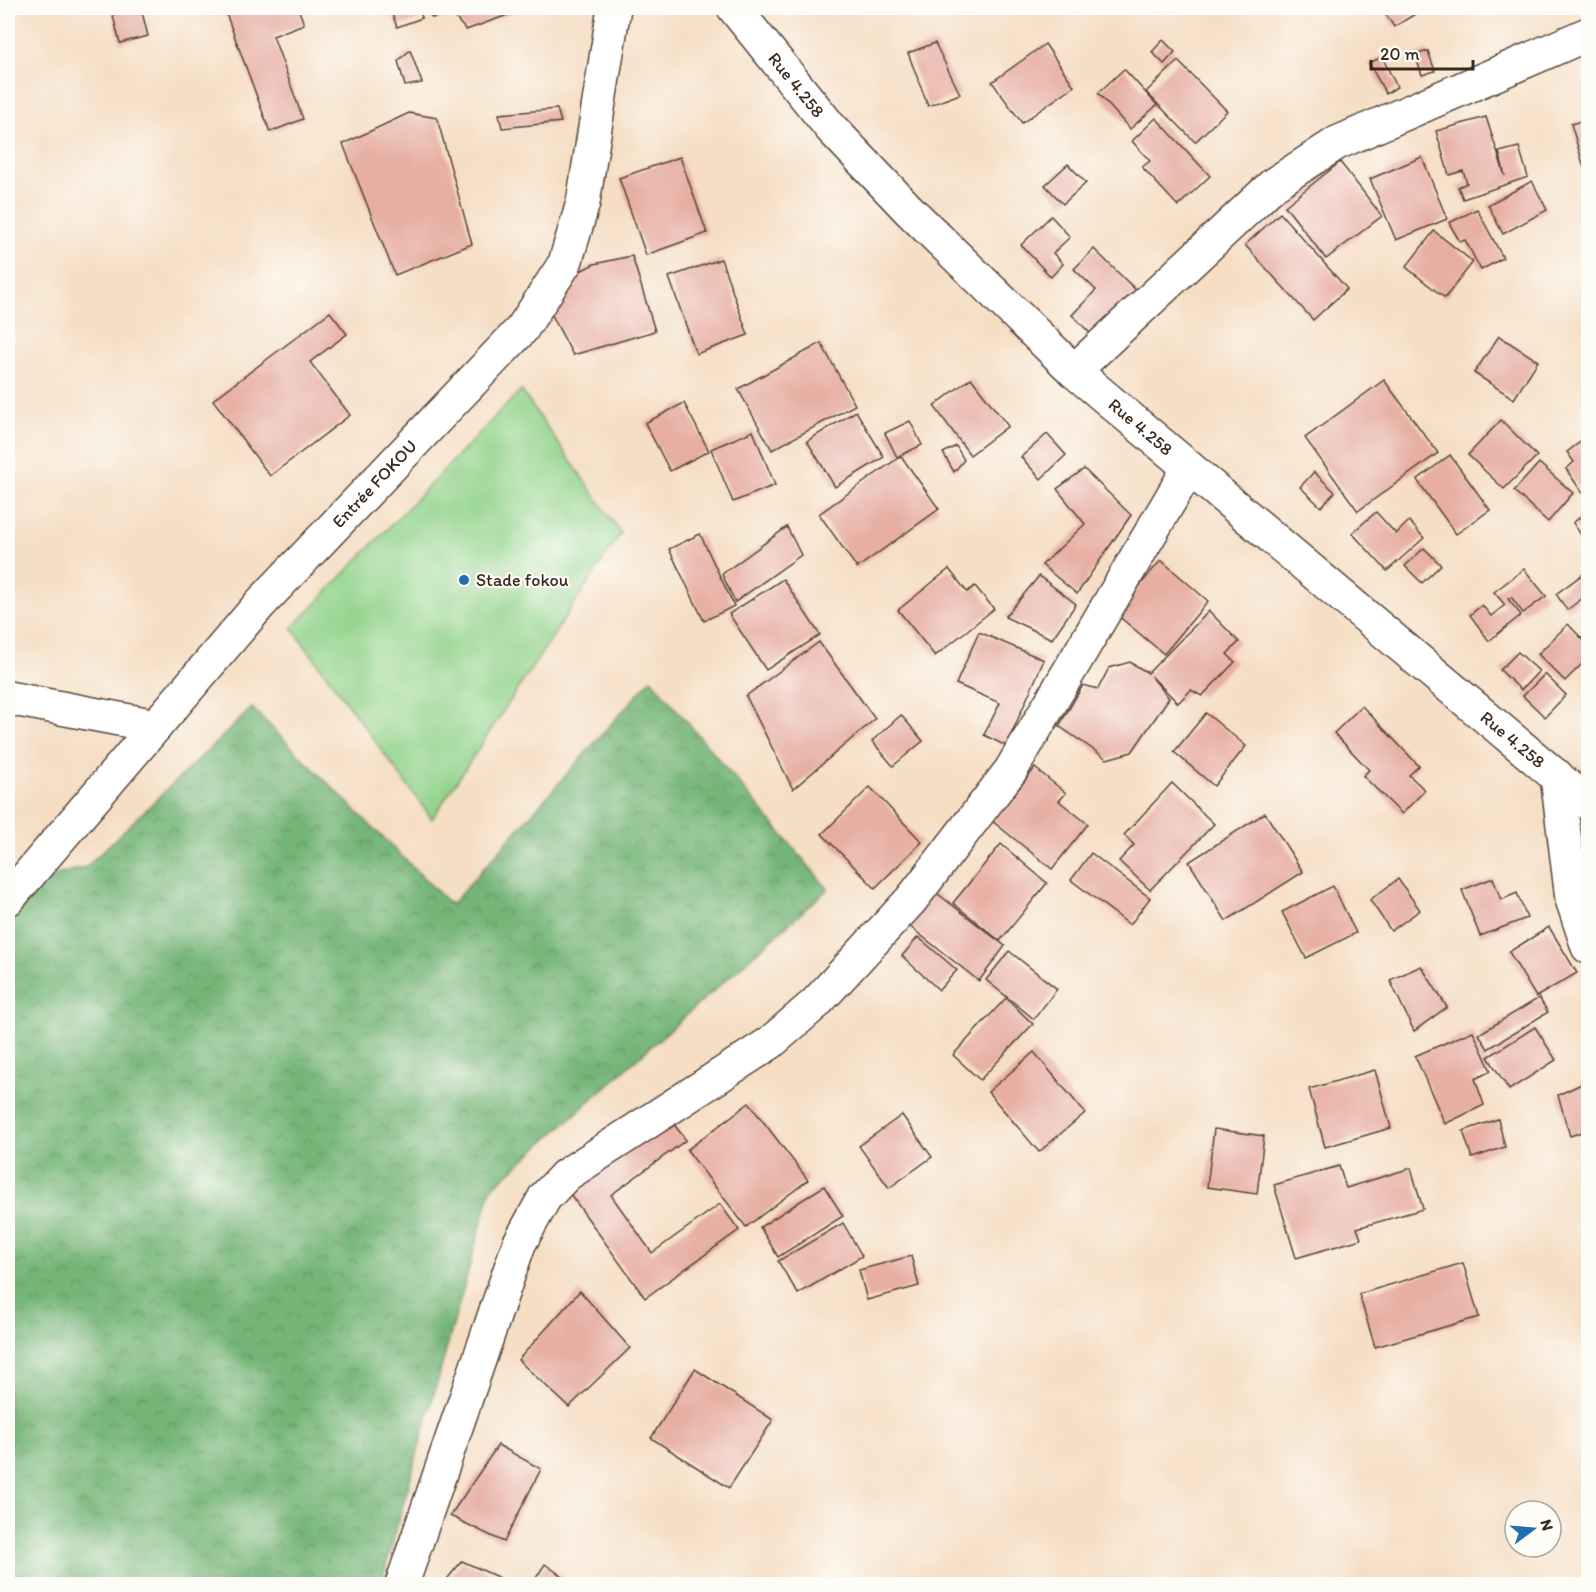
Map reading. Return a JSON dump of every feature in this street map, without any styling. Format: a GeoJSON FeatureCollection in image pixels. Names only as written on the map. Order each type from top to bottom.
{"type":"FeatureCollection","features":[{"type":"Feature","properties":{"kind":"main road","name":"Entrée FOKOU"},"geometry":{"type":"LineString","coordinates":[[8,899],[260,604],[522,329],[565,263],[584,203],[614,8]]}},
{"type":"Feature","properties":{"kind":"main road","name":"Rue 4.258"},"geometry":{"type":"LineString","coordinates":[[734,8],[831,128],[909,210],[1074,371],[1588,802]]}},
{"type":"Feature","properties":{"kind":"main road"},"geometry":{"type":"LineString","coordinates":[[1074,371],[1274,184],[1337,143],[1588,34]]}},
{"type":"Feature","properties":{"kind":"main road"},"geometry":{"type":"LineString","coordinates":[[402,1584],[519,1244],[545,1197],[574,1169],[770,1043],[794,1023],[911,900],[1011,770],[1189,468]]}},
{"type":"Feature","properties":{"kind":"main road"},"geometry":{"type":"LineString","coordinates":[[8,698],[156,726]]}},
{"type":"Feature","properties":{"kind":"main road"},"geometry":{"type":"LineString","coordinates":[[1557,776],[1572,899],[1588,946]]}},
{"type":"Feature","properties":{"kind":"green space","name":"Stade fokou"},"geometry":{"type":"Polygon","coordinates":[[[521,390],[621,533],[432,819],[292,628],[521,390]]]}},
{"type":"Feature","properties":{"kind":"green space"},"geometry":{"type":"Polygon","coordinates":[[[651,679],[828,889],[491,1189],[381,1584],[8,1584],[8,888],[86,867],[252,708],[451,905],[651,679]]]}},
{"type":"Feature","properties":{"kind":"building"},"geometry":{"type":"Polygon","coordinates":[[[111,8],[141,8],[148,36],[120,43],[111,8]]]}},
{"type":"Feature","properties":{"kind":"building"},"geometry":{"type":"Polygon","coordinates":[[[224,8],[298,8],[304,24],[273,36],[303,119],[270,132],[224,8]]]}},
{"type":"Feature","properties":{"kind":"building"},"geometry":{"type":"Polygon","coordinates":[[[390,8],[419,8],[422,18],[397,27],[390,8]]]}},
{"type":"Feature","properties":{"kind":"building"},"geometry":{"type":"Polygon","coordinates":[[[427,8],[511,8],[513,13],[466,30],[451,13],[432,18],[427,8]]]}},
{"type":"Feature","properties":{"kind":"building"},"geometry":{"type":"Polygon","coordinates":[[[1382,8],[1425,8],[1394,27],[1382,8]]]}},
{"type":"Feature","properties":{"kind":"building"},"geometry":{"type":"Polygon","coordinates":[[[1163,40],[1175,52],[1164,64],[1152,52],[1163,40]]]}},
{"type":"Feature","properties":{"kind":"building"},"geometry":{"type":"Polygon","coordinates":[[[935,43],[960,94],[928,106],[908,53],[935,43]]]}},
{"type":"Feature","properties":{"kind":"building"},"geometry":{"type":"Polygon","coordinates":[[[1045,44],[1074,86],[1022,123],[992,82],[1045,44]]]}},
{"type":"Feature","properties":{"kind":"building"},"geometry":{"type":"Polygon","coordinates":[[[410,50],[422,83],[405,86],[398,61],[410,50]]]}},
{"type":"Feature","properties":{"kind":"building"},"geometry":{"type":"Polygon","coordinates":[[[1428,51],[1435,71],[1422,75],[1415,55],[1428,51]]]}},
{"type":"Feature","properties":{"kind":"building"},"geometry":{"type":"Polygon","coordinates":[[[1382,57],[1397,87],[1386,94],[1369,63],[1382,57]]]}},
{"type":"Feature","properties":{"kind":"building"},"geometry":{"type":"Polygon","coordinates":[[[1178,61],[1227,111],[1195,142],[1146,92],[1178,61]]]}},
{"type":"Feature","properties":{"kind":"building"},"geometry":{"type":"Polygon","coordinates":[[[1124,69],[1157,105],[1130,129],[1098,93],[1124,69]]]}},
{"type":"Feature","properties":{"kind":"building"},"geometry":{"type":"Polygon","coordinates":[[[557,109],[561,122],[502,128],[499,114],[557,109]]]}},
{"type":"Feature","properties":{"kind":"building"},"geometry":{"type":"Polygon","coordinates":[[[409,113],[437,118],[472,244],[395,275],[343,144],[409,113]]]}},
{"type":"Feature","properties":{"kind":"building"},"geometry":{"type":"Polygon","coordinates":[[[1486,117],[1505,176],[1499,152],[1519,147],[1528,177],[1463,199],[1458,187],[1467,183],[1463,171],[1449,175],[1436,131],[1486,117]]]}},
{"type":"Feature","properties":{"kind":"building"},"geometry":{"type":"Polygon","coordinates":[[[1156,118],[1210,176],[1178,206],[1142,167],[1150,161],[1132,141],[1156,118]]]}},
{"type":"Feature","properties":{"kind":"building"},"geometry":{"type":"Polygon","coordinates":[[[1588,119],[1588,181],[1571,124],[1588,119]]]}},
{"type":"Feature","properties":{"kind":"building"},"geometry":{"type":"Polygon","coordinates":[[[680,157],[707,233],[646,255],[619,178],[680,157]]]}},
{"type":"Feature","properties":{"kind":"building"},"geometry":{"type":"Polygon","coordinates":[[[1422,157],[1447,219],[1396,240],[1370,179],[1422,157]]]}},
{"type":"Feature","properties":{"kind":"building"},"geometry":{"type":"Polygon","coordinates":[[[1340,162],[1382,216],[1326,259],[1285,206],[1340,162]]]}},
{"type":"Feature","properties":{"kind":"building"},"geometry":{"type":"Polygon","coordinates":[[[1068,164],[1086,183],[1063,204],[1045,185],[1068,164]]]}},
{"type":"Feature","properties":{"kind":"building"},"geometry":{"type":"Polygon","coordinates":[[[1532,181],[1547,210],[1503,234],[1488,205],[1532,181]]]}},
{"type":"Feature","properties":{"kind":"building"},"geometry":{"type":"Polygon","coordinates":[[[1477,209],[1503,258],[1481,270],[1465,240],[1460,242],[1449,223],[1477,209]]]}},
{"type":"Feature","properties":{"kind":"building"},"geometry":{"type":"Polygon","coordinates":[[[1280,213],[1347,289],[1313,320],[1245,245],[1280,213]]]}},
{"type":"Feature","properties":{"kind":"building"},"geometry":{"type":"Polygon","coordinates":[[[1051,216],[1070,237],[1053,253],[1063,264],[1051,277],[1021,245],[1051,216]]]}},
{"type":"Feature","properties":{"kind":"building"},"geometry":{"type":"Polygon","coordinates":[[[1434,231],[1473,262],[1445,298],[1406,267],[1434,231]]]}},
{"type":"Feature","properties":{"kind":"building"},"geometry":{"type":"Polygon","coordinates":[[[1094,249],[1141,295],[1097,340],[1072,315],[1096,290],[1074,269],[1094,249]]]}},
{"type":"Feature","properties":{"kind":"building"},"geometry":{"type":"Polygon","coordinates":[[[632,256],[655,331],[573,355],[546,304],[559,282],[594,264],[632,256]]]}},
{"type":"Feature","properties":{"kind":"building"},"geometry":{"type":"Polygon","coordinates":[[[721,259],[748,335],[696,354],[669,277],[721,259]]]}},
{"type":"Feature","properties":{"kind":"building"},"geometry":{"type":"Polygon","coordinates":[[[330,312],[347,334],[310,362],[350,415],[270,476],[213,400],[330,312]]]}},
{"type":"Feature","properties":{"kind":"building"},"geometry":{"type":"Polygon","coordinates":[[[1499,336],[1538,361],[1514,399],[1474,373],[1499,336]]]}},
{"type":"Feature","properties":{"kind":"building"},"geometry":{"type":"Polygon","coordinates":[[[821,343],[855,405],[772,450],[738,389],[821,343]]]}},
{"type":"Feature","properties":{"kind":"building"},"geometry":{"type":"Polygon","coordinates":[[[971,378],[1008,426],[970,455],[934,406],[971,378]]]}},
{"type":"Feature","properties":{"kind":"building"},"geometry":{"type":"Polygon","coordinates":[[[1384,380],[1438,453],[1358,511],[1305,438],[1384,380]]]}},
{"type":"Feature","properties":{"kind":"building"},"geometry":{"type":"Polygon","coordinates":[[[684,403],[709,451],[670,471],[645,423],[684,403]]]}},
{"type":"Feature","properties":{"kind":"building"},"geometry":{"type":"Polygon","coordinates":[[[856,411],[884,457],[835,487],[807,441],[856,411]]]}},
{"type":"Feature","properties":{"kind":"building"},"geometry":{"type":"Polygon","coordinates":[[[1501,420],[1537,456],[1504,489],[1468,455],[1501,420]]]}},
{"type":"Feature","properties":{"kind":"building"},"geometry":{"type":"Polygon","coordinates":[[[910,421],[922,445],[897,457],[885,433],[910,421]]]}},
{"type":"Feature","properties":{"kind":"building"},"geometry":{"type":"Polygon","coordinates":[[[753,431],[775,485],[733,502],[711,449],[753,431]]]}},
{"type":"Feature","properties":{"kind":"building"},"geometry":{"type":"Polygon","coordinates":[[[1047,434],[1066,455],[1041,479],[1021,457],[1047,434]]]}},
{"type":"Feature","properties":{"kind":"building"},"geometry":{"type":"Polygon","coordinates":[[[1588,436],[1588,501],[1566,469],[1574,462],[1567,452],[1588,436]]]}},
{"type":"Feature","properties":{"kind":"building"},"geometry":{"type":"Polygon","coordinates":[[[956,446],[964,460],[954,472],[943,453],[956,446]]]}},
{"type":"Feature","properties":{"kind":"building"},"geometry":{"type":"Polygon","coordinates":[[[1450,455],[1490,510],[1456,534],[1417,480],[1450,455]]]}},
{"type":"Feature","properties":{"kind":"building"},"geometry":{"type":"Polygon","coordinates":[[[901,456],[939,509],[857,568],[819,514],[901,456]]]}},
{"type":"Feature","properties":{"kind":"building"},"geometry":{"type":"Polygon","coordinates":[[[1539,463],[1573,493],[1548,522],[1514,491],[1539,463]]]}},
{"type":"Feature","properties":{"kind":"building"},"geometry":{"type":"Polygon","coordinates":[[[1084,469],[1131,515],[1077,594],[1042,565],[1085,524],[1057,489],[1084,469]]]}},
{"type":"Feature","properties":{"kind":"building"},"geometry":{"type":"Polygon","coordinates":[[[1314,472],[1335,492],[1321,507],[1300,487],[1314,472]]]}},
{"type":"Feature","properties":{"kind":"building"},"geometry":{"type":"Polygon","coordinates":[[[1588,511],[1588,545],[1573,523],[1588,511]]]}},
{"type":"Feature","properties":{"kind":"building"},"geometry":{"type":"Polygon","coordinates":[[[1376,512],[1396,534],[1409,521],[1424,538],[1387,571],[1352,533],[1376,512]]]}},
{"type":"Feature","properties":{"kind":"building"},"geometry":{"type":"Polygon","coordinates":[[[787,527],[801,555],[735,602],[722,574],[787,527]]]}},
{"type":"Feature","properties":{"kind":"building"},"geometry":{"type":"Polygon","coordinates":[[[700,534],[734,606],[704,621],[669,549],[700,534]]]}},
{"type":"Feature","properties":{"kind":"building"},"geometry":{"type":"Polygon","coordinates":[[[1424,548],[1441,565],[1422,583],[1405,566],[1424,548]]]}},
{"type":"Feature","properties":{"kind":"building"},"geometry":{"type":"Polygon","coordinates":[[[1161,560],[1208,601],[1164,654],[1116,614],[1161,560]]]}},
{"type":"Feature","properties":{"kind":"building"},"geometry":{"type":"Polygon","coordinates":[[[949,569],[967,592],[975,586],[994,609],[935,656],[898,610],[949,569]]]}},
{"type":"Feature","properties":{"kind":"building"},"geometry":{"type":"Polygon","coordinates":[[[1524,569],[1546,596],[1523,613],[1511,597],[1508,599],[1521,615],[1489,641],[1470,615],[1482,605],[1491,616],[1505,605],[1494,592],[1524,569]]]}},
{"type":"Feature","properties":{"kind":"building"},"geometry":{"type":"Polygon","coordinates":[[[1586,572],[1588,594],[1567,610],[1556,594],[1586,572]]]}},
{"type":"Feature","properties":{"kind":"building"},"geometry":{"type":"Polygon","coordinates":[[[1039,576],[1076,604],[1052,639],[1005,617],[1039,576]]]}},
{"type":"Feature","properties":{"kind":"building"},"geometry":{"type":"Polygon","coordinates":[[[783,579],[820,635],[766,670],[729,614],[783,579]]]}},
{"type":"Feature","properties":{"kind":"building"},"geometry":{"type":"Polygon","coordinates":[[[1209,611],[1239,642],[1227,654],[1235,662],[1202,696],[1191,690],[1178,703],[1151,676],[1169,698],[1132,752],[1107,759],[1059,726],[1083,685],[1098,689],[1109,668],[1130,662],[1148,673],[1209,611]]]}},
{"type":"Feature","properties":{"kind":"building"},"geometry":{"type":"Polygon","coordinates":[[[1568,624],[1588,645],[1588,658],[1565,681],[1538,654],[1568,624]]]}},
{"type":"Feature","properties":{"kind":"building"},"geometry":{"type":"Polygon","coordinates":[[[979,632],[1044,660],[1006,746],[984,735],[1000,703],[956,684],[979,632]]]}},
{"type":"Feature","properties":{"kind":"building"},"geometry":{"type":"Polygon","coordinates":[[[819,642],[875,719],[793,789],[746,696],[819,642]]]}},
{"type":"Feature","properties":{"kind":"building"},"geometry":{"type":"Polygon","coordinates":[[[1518,652],[1539,671],[1521,690],[1500,670],[1518,652]]]}},
{"type":"Feature","properties":{"kind":"building"},"geometry":{"type":"Polygon","coordinates":[[[1545,674],[1566,695],[1545,717],[1523,696],[1545,674]]]}},
{"type":"Feature","properties":{"kind":"building"},"geometry":{"type":"Polygon","coordinates":[[[1362,706],[1419,766],[1409,775],[1425,790],[1402,814],[1363,776],[1369,770],[1334,733],[1362,706]]]}},
{"type":"Feature","properties":{"kind":"building"},"geometry":{"type":"Polygon","coordinates":[[[1206,713],[1246,746],[1214,786],[1174,752],[1206,713]]]}},
{"type":"Feature","properties":{"kind":"building"},"geometry":{"type":"Polygon","coordinates":[[[901,715],[923,741],[893,766],[872,741],[901,715]]]}},
{"type":"Feature","properties":{"kind":"building"},"geometry":{"type":"Polygon","coordinates":[[[1035,768],[1066,793],[1059,801],[1088,824],[1052,869],[992,821],[1035,768]]]}},
{"type":"Feature","properties":{"kind":"building"},"geometry":{"type":"Polygon","coordinates":[[[1172,783],[1214,824],[1150,890],[1119,861],[1134,845],[1124,835],[1172,783]]]}},
{"type":"Feature","properties":{"kind":"building"},"geometry":{"type":"Polygon","coordinates":[[[870,787],[922,842],[875,888],[822,834],[870,787]]]}},
{"type":"Feature","properties":{"kind":"building"},"geometry":{"type":"Polygon","coordinates":[[[1265,813],[1303,872],[1226,921],[1189,862],[1265,813]]]}},
{"type":"Feature","properties":{"kind":"building"},"geometry":{"type":"Polygon","coordinates":[[[1001,844],[1047,883],[1000,941],[953,903],[1001,844]]]}},
{"type":"Feature","properties":{"kind":"building"},"geometry":{"type":"Polygon","coordinates":[[[1091,853],[1150,898],[1130,925],[1071,880],[1091,853]]]}},
{"type":"Feature","properties":{"kind":"building"},"geometry":{"type":"Polygon","coordinates":[[[1493,878],[1501,900],[1517,893],[1527,918],[1480,936],[1462,890],[1493,878]]]}},
{"type":"Feature","properties":{"kind":"building"},"geometry":{"type":"Polygon","coordinates":[[[1398,879],[1420,910],[1391,931],[1370,900],[1398,879]]]}},
{"type":"Feature","properties":{"kind":"building"},"geometry":{"type":"Polygon","coordinates":[[[1333,886],[1356,933],[1306,958],[1282,912],[1333,886]]]}},
{"type":"Feature","properties":{"kind":"building"},"geometry":{"type":"Polygon","coordinates":[[[929,887],[1005,946],[979,981],[903,921],[929,887]]]}},
{"type":"Feature","properties":{"kind":"building"},"geometry":{"type":"Polygon","coordinates":[[[1549,927],[1577,973],[1536,997],[1509,952],[1549,927]]]}},
{"type":"Feature","properties":{"kind":"building"},"geometry":{"type":"Polygon","coordinates":[[[918,937],[957,970],[939,990],[902,956],[918,937]]]}},
{"type":"Feature","properties":{"kind":"building"},"geometry":{"type":"Polygon","coordinates":[[[1009,951],[1057,989],[1034,1019],[986,980],[1009,951]]]}},
{"type":"Feature","properties":{"kind":"building"},"geometry":{"type":"Polygon","coordinates":[[[1421,966],[1447,1007],[1414,1031],[1390,980],[1421,966]]]}},
{"type":"Feature","properties":{"kind":"building"},"geometry":{"type":"Polygon","coordinates":[[[1006,998],[1033,1024],[980,1080],[953,1055],[1006,998]]]}},
{"type":"Feature","properties":{"kind":"building"},"geometry":{"type":"Polygon","coordinates":[[[1539,998],[1548,1012],[1488,1049],[1479,1034],[1539,998]]]}},
{"type":"Feature","properties":{"kind":"building"},"geometry":{"type":"Polygon","coordinates":[[[1535,1027],[1556,1060],[1509,1090],[1488,1057],[1535,1027]]]}},
{"type":"Feature","properties":{"kind":"building"},"geometry":{"type":"Polygon","coordinates":[[[1473,1031],[1491,1071],[1475,1079],[1484,1105],[1445,1124],[1415,1056],[1473,1031]]]}},
{"type":"Feature","properties":{"kind":"building"},"geometry":{"type":"Polygon","coordinates":[[[1034,1052],[1085,1113],[1039,1152],[988,1092],[1034,1052]]]}},
{"type":"Feature","properties":{"kind":"building"},"geometry":{"type":"Polygon","coordinates":[[[1375,1070],[1391,1128],[1325,1147],[1309,1089],[1375,1070]]]}},
{"type":"Feature","properties":{"kind":"building"},"geometry":{"type":"Polygon","coordinates":[[[1588,1081],[1588,1130],[1570,1136],[1558,1095],[1588,1081]]]}},
{"type":"Feature","properties":{"kind":"building"},"geometry":{"type":"Polygon","coordinates":[[[749,1103],[808,1180],[746,1227],[687,1150],[749,1103]]]}},
{"type":"Feature","properties":{"kind":"building"},"geometry":{"type":"Polygon","coordinates":[[[902,1115],[932,1157],[889,1188],[859,1146],[902,1115]]]}},
{"type":"Feature","properties":{"kind":"building"},"geometry":{"type":"Polygon","coordinates":[[[669,1118],[686,1140],[611,1195],[652,1253],[720,1204],[739,1230],[645,1298],[568,1191],[669,1118]]]}},
{"type":"Feature","properties":{"kind":"building"},"geometry":{"type":"Polygon","coordinates":[[[1498,1119],[1505,1147],[1472,1158],[1463,1131],[1498,1119]]]}},
{"type":"Feature","properties":{"kind":"building"},"geometry":{"type":"Polygon","coordinates":[[[1214,1129],[1264,1136],[1257,1194],[1207,1187],[1214,1129]]]}},
{"type":"Feature","properties":{"kind":"building"},"geometry":{"type":"Polygon","coordinates":[[[1339,1166],[1346,1188],[1411,1168],[1423,1209],[1357,1228],[1361,1239],[1296,1258],[1274,1185],[1339,1166]]]}},
{"type":"Feature","properties":{"kind":"building"},"geometry":{"type":"Polygon","coordinates":[[[824,1186],[843,1216],[778,1257],[760,1227],[824,1186]]]}},
{"type":"Feature","properties":{"kind":"building"},"geometry":{"type":"Polygon","coordinates":[[[843,1223],[862,1256],[798,1294],[778,1261],[843,1223]]]}},
{"type":"Feature","properties":{"kind":"building"},"geometry":{"type":"Polygon","coordinates":[[[911,1256],[919,1286],[867,1300],[859,1270],[911,1256]]]}},
{"type":"Feature","properties":{"kind":"building"},"geometry":{"type":"Polygon","coordinates":[[[1463,1263],[1479,1317],[1375,1347],[1359,1294],[1463,1263]]]}},
{"type":"Feature","properties":{"kind":"building"},"geometry":{"type":"Polygon","coordinates":[[[580,1291],[630,1348],[569,1407],[518,1360],[580,1291]]]}},
{"type":"Feature","properties":{"kind":"building"},"geometry":{"type":"Polygon","coordinates":[[[695,1369],[773,1420],[729,1488],[651,1438],[695,1369]]]}},
{"type":"Feature","properties":{"kind":"building"},"geometry":{"type":"Polygon","coordinates":[[[498,1445],[541,1469],[504,1542],[450,1516],[498,1445]]]}},
{"type":"Feature","properties":{"kind":"building"},"geometry":{"type":"Polygon","coordinates":[[[462,1561],[513,1584],[443,1584],[462,1561]]]}},
{"type":"Feature","properties":{"kind":"building"},"geometry":{"type":"Polygon","coordinates":[[[545,1564],[573,1584],[532,1584],[545,1564]]]}},
{"type":"Feature","properties":{"kind":"place","name":"Stade fokou"},"geometry":{"type":"Point","coordinates":[464,580]}}]}
